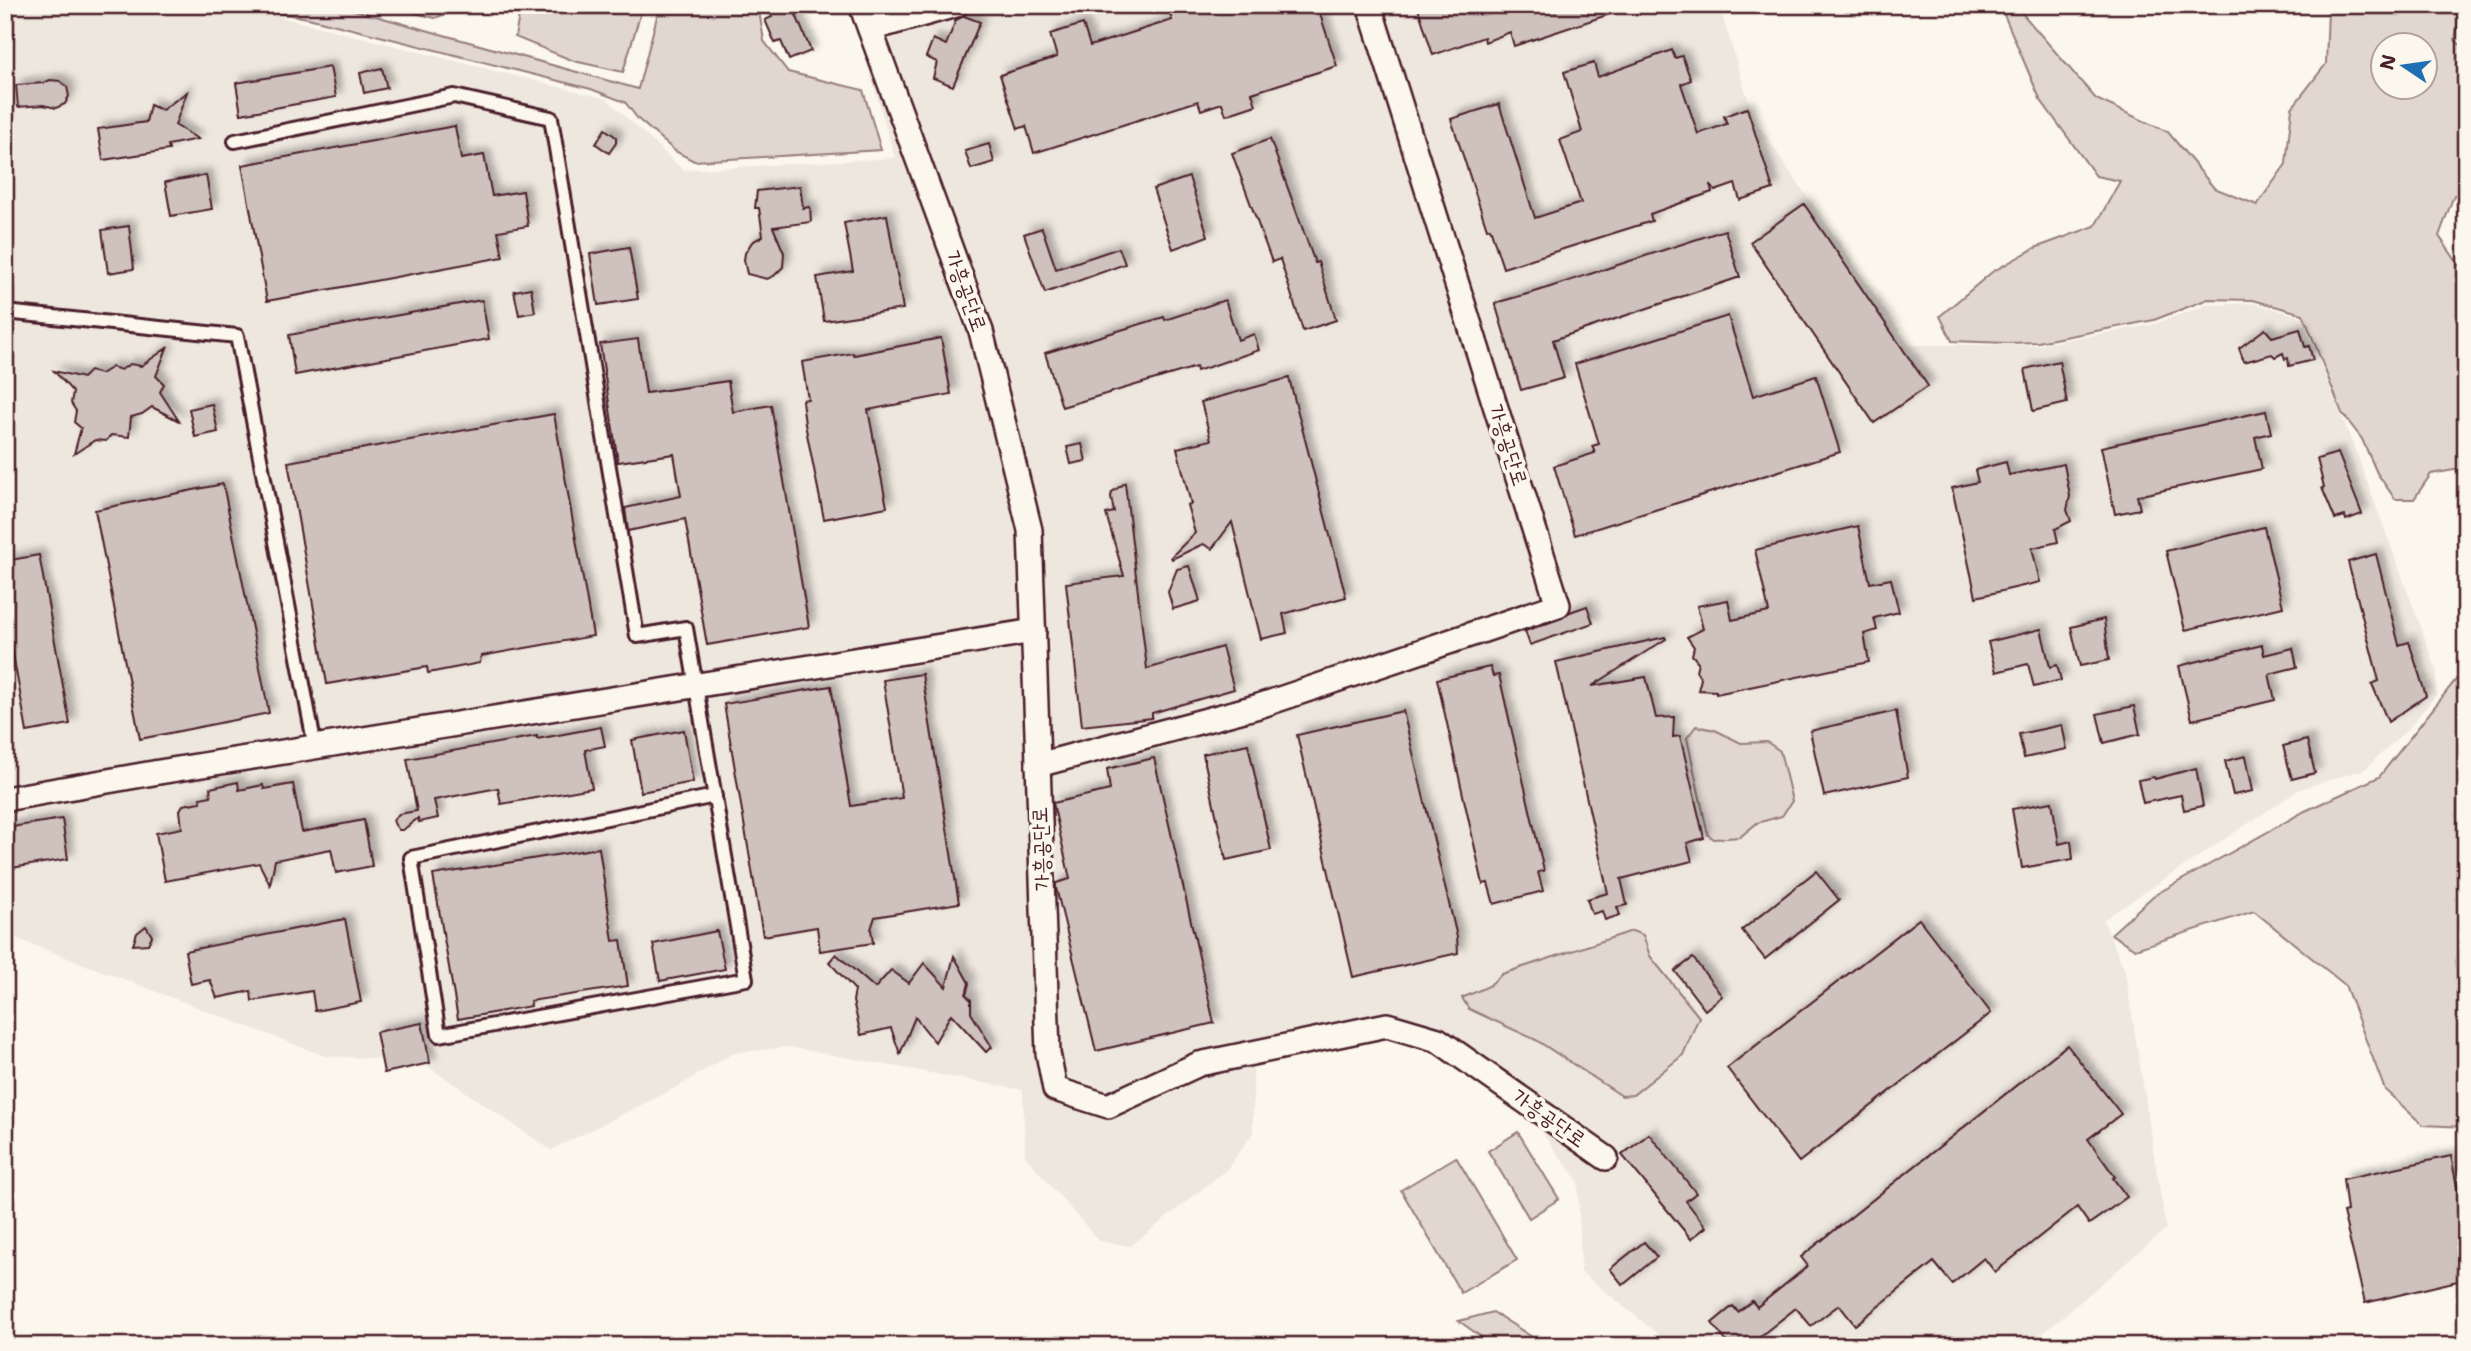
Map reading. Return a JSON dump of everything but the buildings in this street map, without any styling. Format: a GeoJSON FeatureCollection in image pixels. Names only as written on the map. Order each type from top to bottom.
{"type":"FeatureCollection","features":[{"type":"Feature","properties":{"kind":"street","name":"가흥공단로"},"geometry":{"type":"LineString","coordinates":[[861,5],[981,331],[1030,530],[1048,1053],[1055,1089],[1108,1106],[1199,1064],[1387,1025],[1438,1040],[1606,1158]]}},
{"type":"Feature","properties":{"kind":"street"},"geometry":{"type":"LineString","coordinates":[[870,29],[956,5]]}},
{"type":"Feature","properties":{"kind":"street","name":"가흥공단로"},"geometry":{"type":"LineString","coordinates":[[1038,765],[1259,706],[1558,604],[1369,5]]}},
{"type":"Feature","properties":{"kind":"street"},"geometry":{"type":"LineString","coordinates":[[5,799],[1034,631]]}},
{"type":"Feature","properties":{"kind":"lane"},"geometry":{"type":"LineString","coordinates":[[235,141],[454,96],[551,118],[637,636],[686,628],[715,796],[746,979],[439,1035],[411,858],[715,796]]}},
{"type":"Feature","properties":{"kind":"lane"},"geometry":{"type":"LineString","coordinates":[[5,312],[237,336],[315,747]]}},
{"type":"Feature","properties":{"kind":"shaded area"},"geometry":{"type":"Polygon","coordinates":[[[5,5],[233,5],[607,99],[683,170],[895,158],[850,5],[1719,5],[1754,119],[1909,345],[2037,345],[2151,325],[2207,305],[2253,303],[2302,317],[2361,465],[2437,671],[2436,695],[2409,728],[2365,769],[2300,789],[2103,920],[2125,971],[2166,1229],[2028,1346],[1673,1346],[1581,1272],[1578,1181],[1536,1125],[1437,1048],[1387,1025],[1253,1068],[1253,1133],[1227,1169],[1131,1246],[1099,1241],[1025,1156],[1023,1090],[789,1047],[733,1053],[679,1086],[551,1150],[420,1061],[325,1056],[5,934],[5,5]]]}},
{"type":"Feature","properties":{"kind":"shaded area"},"geometry":{"type":"Polygon","coordinates":[[[231,5],[336,5],[638,89],[660,5],[758,5],[764,41],[788,72],[863,90],[881,150],[694,161],[675,151],[638,119],[625,102],[591,89],[308,18],[231,5]]]}},
{"type":"Feature","properties":{"kind":"shaded area"},"geometry":{"type":"Polygon","coordinates":[[[382,5],[455,5],[454,11],[435,18],[382,5]]]}},
{"type":"Feature","properties":{"kind":"shaded area"},"geometry":{"type":"Polygon","coordinates":[[[536,5],[643,5],[623,72],[574,61],[515,37],[520,10],[536,5]]]}},
{"type":"Feature","properties":{"kind":"shaded area"},"geometry":{"type":"Polygon","coordinates":[[[2010,5],[2015,5],[2096,99],[2168,132],[2214,188],[2257,205],[2286,164],[2292,108],[2326,64],[2326,5],[2461,5],[2455,40],[2466,50],[2466,192],[2454,195],[2439,236],[2466,275],[2466,471],[2460,469],[2431,474],[2414,499],[2395,499],[2377,473],[2362,439],[2342,413],[2303,314],[2253,300],[2208,299],[2154,320],[2038,342],[1952,341],[1940,316],[1992,272],[2035,248],[2095,226],[2120,181],[2096,176],[2040,99],[2002,10],[2010,5]]]}},
{"type":"Feature","properties":{"kind":"shaded area"},"geometry":{"type":"Polygon","coordinates":[[[2466,667],[2466,1127],[2423,1125],[2385,1090],[2345,985],[2254,911],[2135,949],[2111,934],[2153,896],[2305,811],[2379,777],[2466,667]]]}},
{"type":"Feature","properties":{"kind":"shaded area"},"geometry":{"type":"Polygon","coordinates":[[[1696,726],[1715,730],[1741,743],[1767,742],[1780,751],[1792,801],[1782,816],[1757,823],[1740,837],[1714,839],[1708,835],[1687,738],[1696,726]]]}},
{"type":"Feature","properties":{"kind":"shaded area"},"geometry":{"type":"Polygon","coordinates":[[[1632,931],[1643,935],[1650,956],[1699,1017],[1683,1055],[1633,1095],[1622,1096],[1536,1040],[1469,1009],[1462,998],[1489,986],[1502,974],[1632,931]]]}},
{"type":"Feature","properties":{"kind":"shaded area"},"geometry":{"type":"Polygon","coordinates":[[[1518,1132],[1559,1199],[1529,1218],[1488,1151],[1518,1132]]]}},
{"type":"Feature","properties":{"kind":"shaded area"},"geometry":{"type":"Polygon","coordinates":[[[1456,1157],[1517,1260],[1461,1293],[1401,1190],[1456,1157]]]}},
{"type":"Feature","properties":{"kind":"shaded area"},"geometry":{"type":"Polygon","coordinates":[[[1493,1312],[1546,1346],[1494,1346],[1459,1321],[1493,1312]]]}}]}
